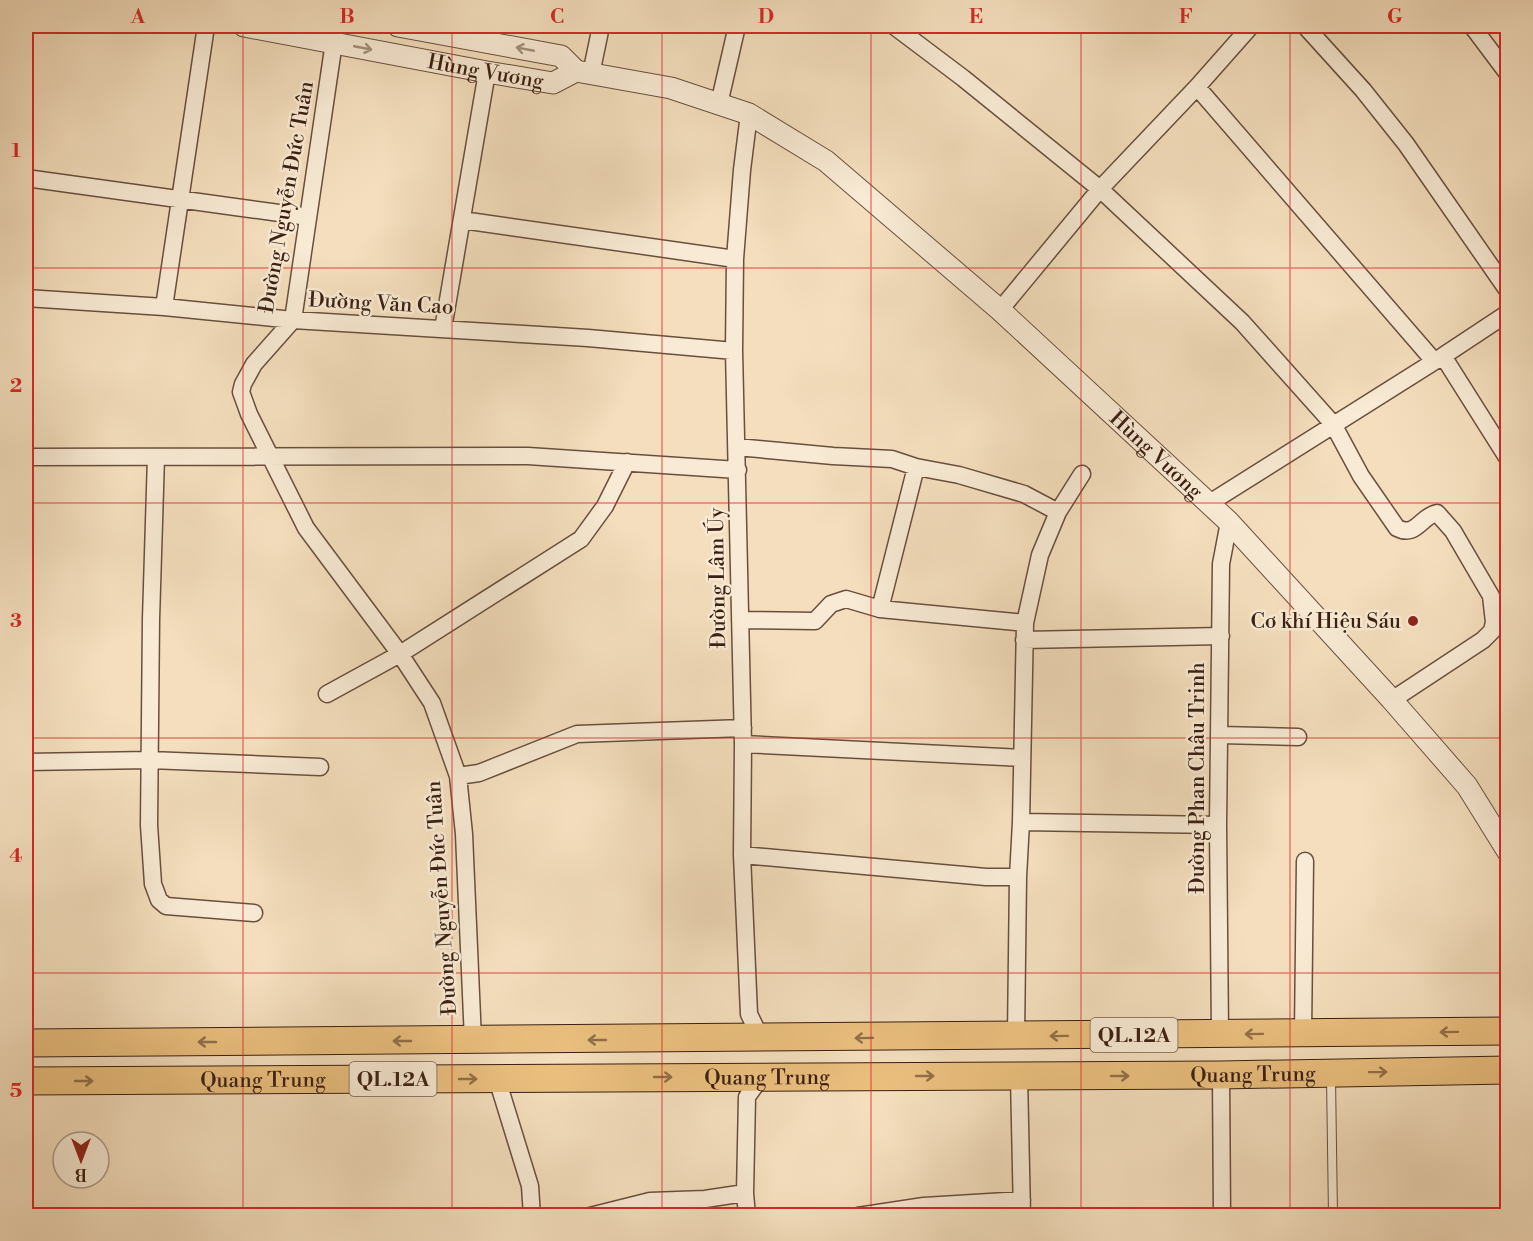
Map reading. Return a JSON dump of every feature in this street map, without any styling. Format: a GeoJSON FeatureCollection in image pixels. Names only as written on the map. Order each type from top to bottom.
{"type":"FeatureCollection","features":[{"type":"Feature","properties":{"kind":"highway","name":"Quang Trung"},"geometry":{"type":"LineString","coordinates":[[26,1043],[1508,1031]]}},
{"type":"Feature","properties":{"kind":"highway"},"geometry":{"type":"LineString","coordinates":[[1220,1034],[1221,1076]]}},
{"type":"Feature","properties":{"kind":"highway"},"geometry":{"type":"LineString","coordinates":[[761,1038],[761,1077]]}},
{"type":"Feature","properties":{"kind":"highway","name":"Quang Trung"},"geometry":{"type":"LineString","coordinates":[[26,1081],[1221,1076],[1508,1070]]}},
{"type":"Feature","properties":{"kind":"street"},"geometry":{"type":"LineString","coordinates":[[164,307],[206,26]]}},
{"type":"Feature","properties":{"kind":"street","name":"Hùng Vương"},"geometry":{"type":"LineString","coordinates":[[244,26],[336,34],[487,72],[553,83],[583,73]]}},
{"type":"Feature","properties":{"kind":"street","name":"Hùng Vương"},"geometry":{"type":"LineString","coordinates":[[398,26],[561,56],[583,73],[671,88],[749,114],[826,160],[1000,310],[1229,522],[1392,700],[1467,786],[1505,844]]}},
{"type":"Feature","properties":{"kind":"street"},"geometry":{"type":"LineString","coordinates":[[583,73],[601,26]]}},
{"type":"Feature","properties":{"kind":"street"},"geometry":{"type":"LineString","coordinates":[[719,104],[737,26]]}},
{"type":"Feature","properties":{"kind":"street"},"geometry":{"type":"LineString","coordinates":[[894,26],[963,78],[1100,189],[1242,322],[1334,423],[1361,476],[1392,523],[1402,531],[1410,531],[1434,513],[1439,514],[1453,531],[1491,596],[1494,622],[1492,631],[1483,640],[1392,700]]}},
{"type":"Feature","properties":{"kind":"street"},"geometry":{"type":"LineString","coordinates":[[1000,310],[1100,189],[1197,87],[1251,26]]}},
{"type":"Feature","properties":{"kind":"street"},"geometry":{"type":"LineString","coordinates":[[1305,26],[1363,90],[1406,144],[1508,291]]}},
{"type":"Feature","properties":{"kind":"street"},"geometry":{"type":"LineString","coordinates":[[1472,26],[1508,74]]}},
{"type":"Feature","properties":{"kind":"street","name":"Đường Nguyễn Đức Tuân"},"geometry":{"type":"LineString","coordinates":[[336,34],[293,320],[254,364],[243,384],[242,392],[244,403],[306,528],[400,654],[432,703],[458,776],[464,834],[473,1040]]}},
{"type":"Feature","properties":{"kind":"street"},"geometry":{"type":"LineString","coordinates":[[443,329],[487,72]]}},
{"type":"Feature","properties":{"kind":"street"},"geometry":{"type":"LineString","coordinates":[[1197,87],[1438,359],[1508,459]]}},
{"type":"Feature","properties":{"kind":"street","name":"Đường Lâm Úy"},"geometry":{"type":"LineString","coordinates":[[749,114],[735,259],[734,351],[743,736],[742,855],[749,1014],[761,1038]]}},
{"type":"Feature","properties":{"kind":"street"},"geometry":{"type":"LineString","coordinates":[[26,178],[308,217]]}},
{"type":"Feature","properties":{"kind":"street"},"geometry":{"type":"LineString","coordinates":[[462,220],[735,259]]}},
{"type":"Feature","properties":{"kind":"street","name":"Đường Văn Cao"},"geometry":{"type":"LineString","coordinates":[[26,298],[164,307],[293,320],[588,338],[734,351]]}},
{"type":"Feature","properties":{"kind":"street"},"geometry":{"type":"LineString","coordinates":[[1208,504],[1508,313]]}},
{"type":"Feature","properties":{"kind":"street"},"geometry":{"type":"LineString","coordinates":[[737,447],[892,459],[1024,494],[1058,512]]}},
{"type":"Feature","properties":{"kind":"street"},"geometry":{"type":"LineString","coordinates":[[26,457],[528,456],[738,470]]}},
{"type":"Feature","properties":{"kind":"street"},"geometry":{"type":"LineString","coordinates":[[156,457],[151,607],[149,825],[153,884],[159,900],[166,906],[254,912]]}},
{"type":"Feature","properties":{"kind":"street"},"geometry":{"type":"LineString","coordinates":[[327,694],[400,654],[580,539],[605,506],[627,462]]}},
{"type":"Feature","properties":{"kind":"street"},"geometry":{"type":"LineString","coordinates":[[880,609],[916,467]]}},
{"type":"Feature","properties":{"kind":"street"},"geometry":{"type":"LineString","coordinates":[[1016,1036],[1017,877],[1021,822],[1024,631],[1040,555],[1058,512],[1082,474]]}},
{"type":"Feature","properties":{"kind":"street","name":"Đường Phan Châu Trinh"},"geometry":{"type":"LineString","coordinates":[[1220,1034],[1218,825],[1221,564],[1229,522]]}},
{"type":"Feature","properties":{"kind":"street"},"geometry":{"type":"LineString","coordinates":[[740,620],[815,621],[831,604],[846,599],[880,609],[1024,631],[1221,636]]}},
{"type":"Feature","properties":{"kind":"street"},"geometry":{"type":"LineString","coordinates":[[458,776],[479,773],[577,734],[743,736],[1022,758]]}},
{"type":"Feature","properties":{"kind":"street"},"geometry":{"type":"LineString","coordinates":[[1220,735],[1298,736]]}},
{"type":"Feature","properties":{"kind":"street"},"geometry":{"type":"LineString","coordinates":[[26,762],[150,760],[320,767]]}},
{"type":"Feature","properties":{"kind":"street"},"geometry":{"type":"LineString","coordinates":[[1021,822],[1218,825]]}},
{"type":"Feature","properties":{"kind":"street"},"geometry":{"type":"LineString","coordinates":[[742,855],[986,877],[1017,877]]}},
{"type":"Feature","properties":{"kind":"street"},"geometry":{"type":"LineString","coordinates":[[1303,1033],[1305,861]]}},
{"type":"Feature","properties":{"kind":"street"},"geometry":{"type":"LineString","coordinates":[[858,1215],[924,1206],[1022,1208],[1019,1076]]}},
{"type":"Feature","properties":{"kind":"street"},"geometry":{"type":"LineString","coordinates":[[1221,1076],[1222,1215]]}},
{"type":"Feature","properties":{"kind":"street"},"geometry":{"type":"LineString","coordinates":[[747,1215],[745,1193],[747,1097],[761,1077]]}},
{"type":"Feature","properties":{"kind":"street"},"geometry":{"type":"LineString","coordinates":[[498,1079],[530,1186],[532,1215]]}},
{"type":"Feature","properties":{"kind":"street"},"geometry":{"type":"LineString","coordinates":[[591,1215],[650,1201],[745,1193]]}},
{"type":"Feature","properties":{"kind":"lane"},"geometry":{"type":"LineString","coordinates":[[1331,1073],[1332,1215]]}},
{"type":"Feature","properties":{"kind":"place","name":"Cơ khí Hiệu Sáu"},"geometry":{"type":"Point","coordinates":[1413,621]}}]}
